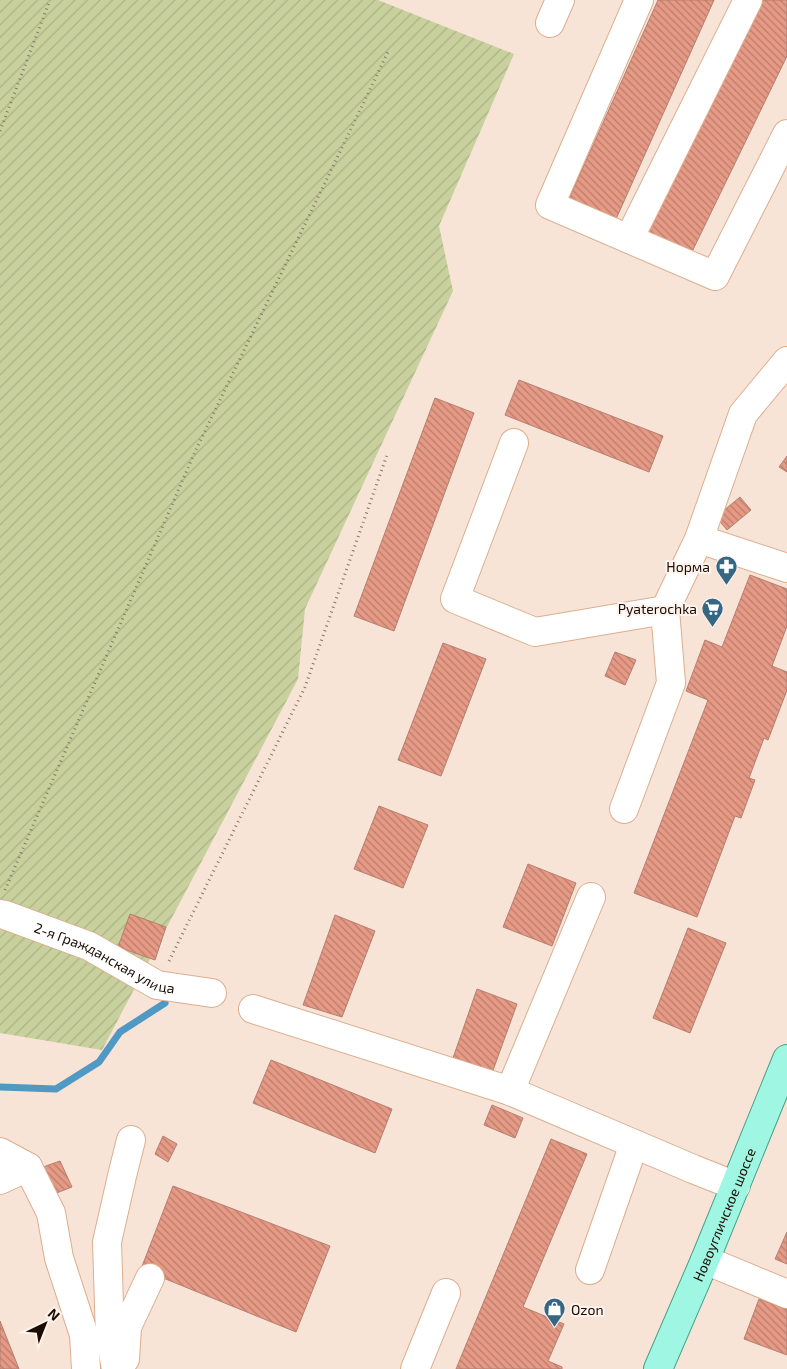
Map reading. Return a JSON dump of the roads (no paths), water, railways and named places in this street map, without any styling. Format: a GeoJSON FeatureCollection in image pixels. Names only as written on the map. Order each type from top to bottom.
{"type":"FeatureCollection","features":[{"type":"Feature","properties":{"kind":"main road","name":"Новоугличское шоссе"},"geometry":{"type":"LineString","coordinates":[[658,1369],[736,1186],[787,1059]]}},
{"type":"Feature","properties":{"kind":"street"},"geometry":{"type":"LineString","coordinates":[[639,0],[550,205],[715,276],[787,134]]}},
{"type":"Feature","properties":{"kind":"street"},"geometry":{"type":"LineString","coordinates":[[629,239],[748,0]]}},
{"type":"Feature","properties":{"kind":"street"},"geometry":{"type":"LineString","coordinates":[[624,809],[671,683],[665,610],[699,539],[743,414],[787,360]]}},
{"type":"Feature","properties":{"kind":"street"},"geometry":{"type":"LineString","coordinates":[[514,443],[455,599],[535,632],[665,610]]}},
{"type":"Feature","properties":{"kind":"street"},"geometry":{"type":"LineString","coordinates":[[699,539],[787,568]]}},
{"type":"Feature","properties":{"kind":"street"},"geometry":{"type":"LineString","coordinates":[[510,1091],[591,897]]}},
{"type":"Feature","properties":{"kind":"street","name":"2-я Гражданская улица"},"geometry":{"type":"LineString","coordinates":[[2,904],[5,915],[89,946],[157,985],[212,992]]}},
{"type":"Feature","properties":{"kind":"street"},"geometry":{"type":"LineString","coordinates":[[253,1009],[510,1091],[736,1186]]}},
{"type":"Feature","properties":{"kind":"street"},"geometry":{"type":"LineString","coordinates":[[116,1369],[110,1337],[107,1242],[131,1140]]}},
{"type":"Feature","properties":{"kind":"street"},"geometry":{"type":"LineString","coordinates":[[590,1270],[634,1144]]}},
{"type":"Feature","properties":{"kind":"street"},"geometry":{"type":"LineString","coordinates":[[0,1152],[28,1167],[51,1213],[59,1258],[84,1335],[86,1369]]}},
{"type":"Feature","properties":{"kind":"street"},"geometry":{"type":"LineString","coordinates":[[0,1180],[28,1167]]}},
{"type":"Feature","properties":{"kind":"street"},"geometry":{"type":"LineString","coordinates":[[705,1260],[787,1294]]}},
{"type":"Feature","properties":{"kind":"street"},"geometry":{"type":"LineString","coordinates":[[125,1369],[127,1327],[150,1278]]}},
{"type":"Feature","properties":{"kind":"street"},"geometry":{"type":"LineString","coordinates":[[415,1369],[446,1293]]}},
{"type":"Feature","properties":{"kind":"waterway"},"geometry":{"type":"LineString","coordinates":[[0,1087],[56,1089],[99,1062],[120,1032],[165,1003]]}},
{"type":"Feature","properties":{"kind":"place","name":"Норма"},"geometry":{"type":"Point","coordinates":[726,585]}},
{"type":"Feature","properties":{"kind":"place","name":"Pyaterochka"},"geometry":{"type":"Point","coordinates":[713,627]}},
{"type":"Feature","properties":{"kind":"place","name":"Ozon"},"geometry":{"type":"Point","coordinates":[555,1328]}}]}
